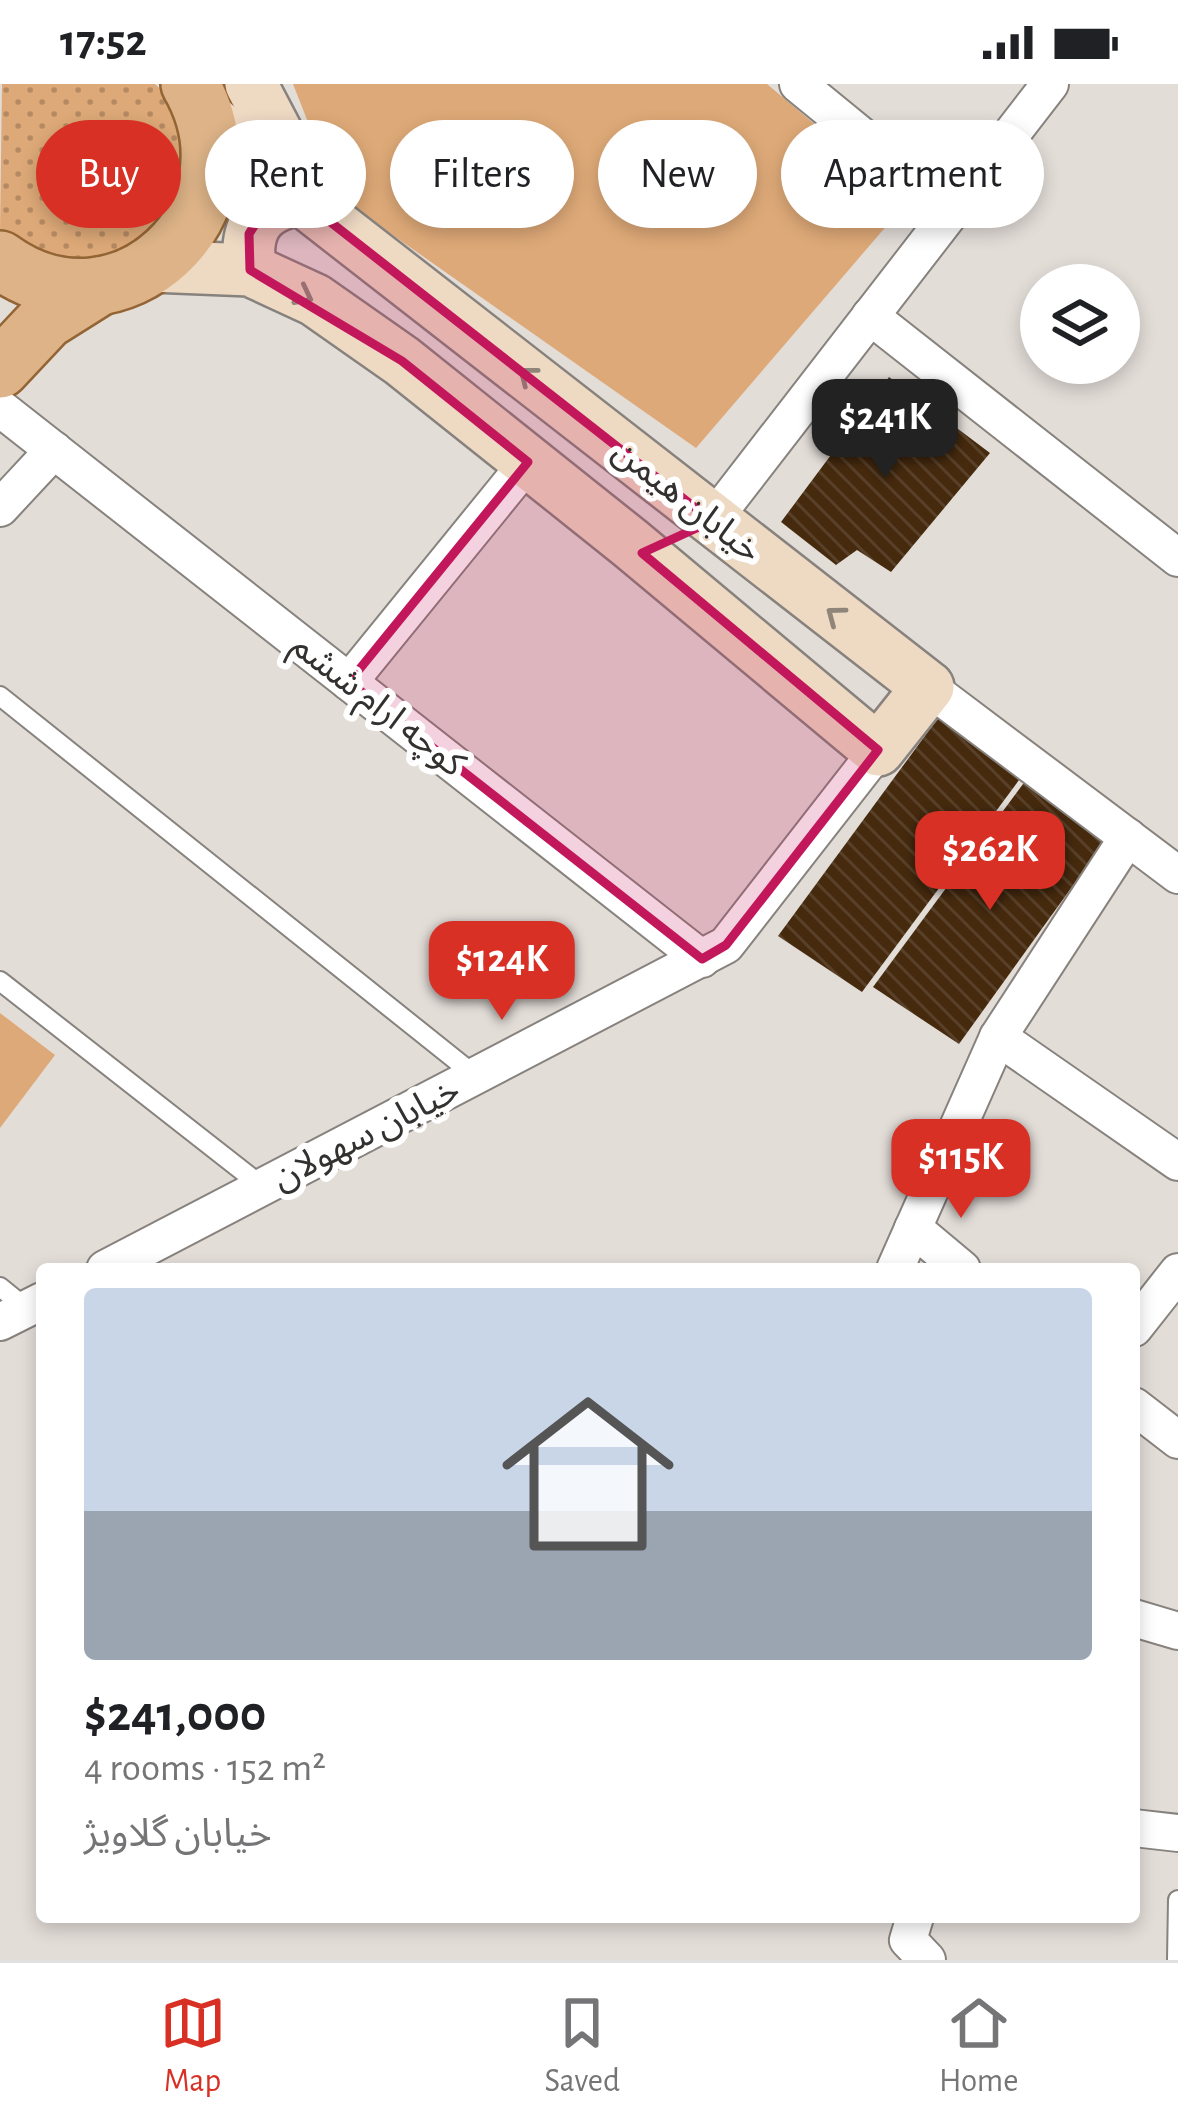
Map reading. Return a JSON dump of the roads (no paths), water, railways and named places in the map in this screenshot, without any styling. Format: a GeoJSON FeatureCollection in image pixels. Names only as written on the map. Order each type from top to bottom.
{"type":"FeatureCollection","features":[{"type":"Feature","properties":{"kind":"main road"},"geometry":{"type":"LineString","coordinates":[[0,369],[46,320],[126,276],[186,234],[205,197],[215,94]]}},
{"type":"Feature","properties":{"kind":"main road"},"geometry":{"type":"LineString","coordinates":[[0,260],[54,285],[126,276]]}},
{"type":"Feature","properties":{"kind":"street"},"geometry":{"type":"LineString","coordinates":[[798,84],[842,120]]}},
{"type":"Feature","properties":{"kind":"street"},"geometry":{"type":"LineString","coordinates":[[1022,120],[1050,84]]}},
{"type":"Feature","properties":{"kind":"street","name":"خیابان هیمن"},"geometry":{"type":"LineString","coordinates":[[215,94],[237,120]]}},
{"type":"Feature","properties":{"kind":"street"},"geometry":{"type":"LineString","coordinates":[[250,270],[247,250],[253,228]]}},
{"type":"Feature","properties":{"kind":"street","name":"خیابان هیمن"},"geometry":{"type":"LineString","coordinates":[[338,228],[712,521],[1178,875]]}},
{"type":"Feature","properties":{"kind":"street"},"geometry":{"type":"LineString","coordinates":[[630,542],[678,539],[712,521],[938,228]]}},
{"type":"Feature","properties":{"kind":"street","name":"خیابان هیمن"},"geometry":{"type":"LineString","coordinates":[[126,276],[250,270],[315,300],[630,542],[878,750]]}},
{"type":"Feature","properties":{"kind":"street"},"geometry":{"type":"LineString","coordinates":[[870,316],[1178,558]]}},
{"type":"Feature","properties":{"kind":"street","name":"کوچه ارام ششم"},"geometry":{"type":"LineString","coordinates":[[0,408],[702,959]]}},
{"type":"Feature","properties":{"kind":"street"},"geometry":{"type":"LineString","coordinates":[[0,508],[54,450]]}},
{"type":"Feature","properties":{"kind":"street"},"geometry":{"type":"LineString","coordinates":[[350,682],[528,462]]}},
{"type":"Feature","properties":{"kind":"street"},"geometry":{"type":"LineString","coordinates":[[878,750],[928,686]]}},
{"type":"Feature","properties":{"kind":"street","name":"خیابان سهولان"},"geometry":{"type":"LineString","coordinates":[[117,1263],[726,945],[878,750]]}},
{"type":"Feature","properties":{"kind":"street"},"geometry":{"type":"LineString","coordinates":[[898,1263],[998,1037],[1127,837]]}},
{"type":"Feature","properties":{"kind":"street"},"geometry":{"type":"LineString","coordinates":[[998,1037],[1178,1162]]}},
{"type":"Feature","properties":{"kind":"street"},"geometry":{"type":"LineString","coordinates":[[913,1228],[955,1263]]}},
{"type":"Feature","properties":{"kind":"street"},"geometry":{"type":"LineString","coordinates":[[1140,1320],[1178,1272]]}},
{"type":"Feature","properties":{"kind":"street"},"geometry":{"type":"LineString","coordinates":[[1140,1411],[1178,1440]]}},
{"type":"Feature","properties":{"kind":"street"},"geometry":{"type":"LineString","coordinates":[[1140,1620],[1178,1631]]}},
{"type":"Feature","properties":{"kind":"street"},"geometry":{"type":"LineString","coordinates":[[1140,1829],[1178,1833]]}},
{"type":"Feature","properties":{"kind":"street"},"geometry":{"type":"LineString","coordinates":[[913,1923],[908,1940],[927,1960]]}},
{"type":"Feature","properties":{"kind":"lane"},"geometry":{"type":"LineString","coordinates":[[0,696],[477,1077]]}},
{"type":"Feature","properties":{"kind":"lane"},"geometry":{"type":"LineString","coordinates":[[0,982],[263,1187]]}},
{"type":"Feature","properties":{"kind":"lane"},"geometry":{"type":"LineString","coordinates":[[1177,1960],[1178,1900]]}}]}
